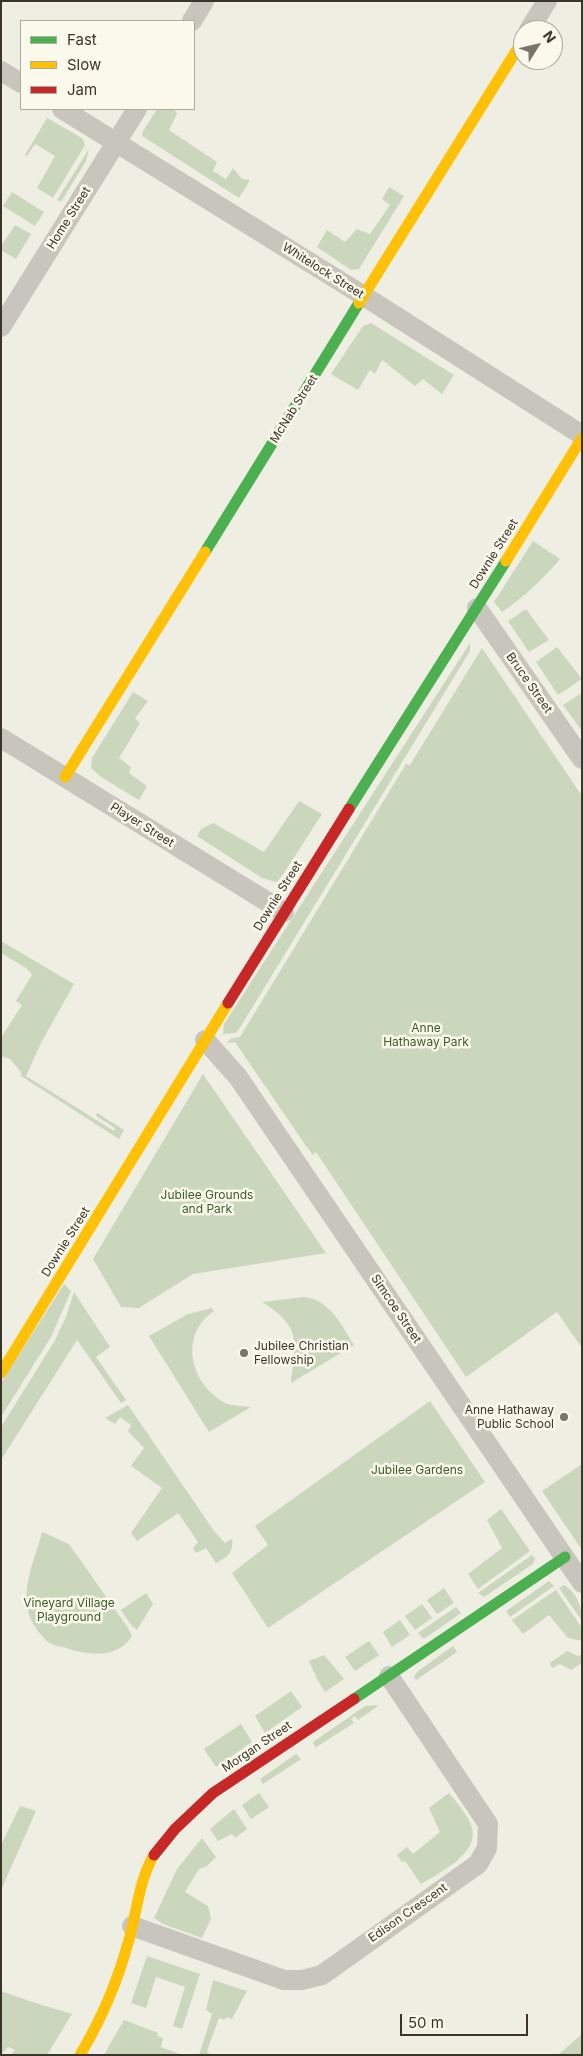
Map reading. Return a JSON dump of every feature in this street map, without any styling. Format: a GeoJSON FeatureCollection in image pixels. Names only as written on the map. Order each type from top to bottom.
{"type":"FeatureCollection","features":[{"type":"Feature","properties":{"kind":"street"},"geometry":{"type":"LineString","coordinates":[[193,20],[204,1]]}},
{"type":"Feature","properties":{"kind":"street"},"geometry":{"type":"LineString","coordinates":[[536,20],[547,1]]}},
{"type":"Feature","properties":{"kind":"street","name":"McNab Street"},"geometry":{"type":"LineString","coordinates":[[65,777],[513,56]]}},
{"type":"Feature","properties":{"kind":"street"},"geometry":{"type":"LineString","coordinates":[[1,70],[20,82]]}},
{"type":"Feature","properties":{"kind":"street","name":"Whitelock Street"},"geometry":{"type":"LineString","coordinates":[[64,110],[364,296],[582,436]]}},
{"type":"Feature","properties":{"kind":"street","name":"Home Street"},"geometry":{"type":"LineString","coordinates":[[1,327],[136,110]]}},
{"type":"Feature","properties":{"kind":"street","name":"Downie Street"},"geometry":{"type":"LineString","coordinates":[[1,1373],[284,912],[477,608],[582,436]]}},
{"type":"Feature","properties":{"kind":"street","name":"Bruce Street"},"geometry":{"type":"LineString","coordinates":[[477,608],[582,759]]}},
{"type":"Feature","properties":{"kind":"street","name":"Player Street"},"geometry":{"type":"LineString","coordinates":[[1,738],[284,912]]}},
{"type":"Feature","properties":{"kind":"street","name":"Simcoe Street"},"geometry":{"type":"LineString","coordinates":[[205,1040],[238,1077],[582,1582]]}},
{"type":"Feature","properties":{"kind":"street","name":"Morgan Street"},"geometry":{"type":"LineString","coordinates":[[80,2055],[96,2031],[113,1990],[132,1926],[140,1888],[154,1854],[176,1827],[213,1793],[564,1557]]}},
{"type":"Feature","properties":{"kind":"street","name":"Edison Crescent"},"geometry":{"type":"LineString","coordinates":[[132,1926],[284,1980],[302,1980],[322,1975],[478,1864],[487,1848],[488,1824],[389,1676]]}},
{"type":"Feature","properties":{"kind":"green space"},"geometry":{"type":"Polygon","coordinates":[[[156,110],[175,110],[177,114],[169,130],[217,162],[213,171],[226,179],[233,168],[242,179],[250,180],[239,198],[142,136],[143,131],[156,110]]]}},
{"type":"Feature","properties":{"kind":"green space"},"geometry":{"type":"Polygon","coordinates":[[[47,118],[82,138],[85,145],[53,198],[37,188],[55,156],[35,144],[27,156],[25,155],[47,118]]]}},
{"type":"Feature","properties":{"kind":"green space"},"geometry":{"type":"Polygon","coordinates":[[[89,149],[86,161],[61,202],[57,200],[89,149]]]}},
{"type":"Feature","properties":{"kind":"green space"},"geometry":{"type":"Polygon","coordinates":[[[389,187],[404,196],[359,269],[351,270],[317,247],[327,230],[345,242],[357,229],[370,234],[390,205],[382,199],[389,187]]]}},
{"type":"Feature","properties":{"kind":"green space"},"geometry":{"type":"Polygon","coordinates":[[[12,192],[44,212],[35,226],[3,206],[12,192]]]}},
{"type":"Feature","properties":{"kind":"green space"},"geometry":{"type":"Polygon","coordinates":[[[15,225],[31,234],[16,259],[1,250],[1,246],[15,225]]]}},
{"type":"Feature","properties":{"kind":"green space"},"geometry":{"type":"Polygon","coordinates":[[[371,323],[454,375],[442,394],[423,379],[415,386],[382,360],[375,374],[370,370],[358,390],[331,374],[363,326],[371,323]]]}},
{"type":"Feature","properties":{"kind":"green space"},"geometry":{"type":"Polygon","coordinates":[[[533,541],[560,559],[532,588],[502,612],[494,602],[533,541]]]}},
{"type":"Feature","properties":{"kind":"green space"},"geometry":{"type":"Polygon","coordinates":[[[526,609],[549,640],[529,652],[508,621],[526,609]]]}},
{"type":"Feature","properties":{"kind":"green space"},"geometry":{"type":"Polygon","coordinates":[[[470,643],[470,651],[241,1026],[236,1033],[223,1034],[224,1024],[470,643]]]}},
{"type":"Feature","properties":{"kind":"green space"},"geometry":{"type":"Polygon","coordinates":[[[557,647],[582,679],[558,695],[536,662],[557,647]]]}},
{"type":"Feature","properties":{"kind":"green space","name":"Anne Hathaway Park"},"geometry":{"type":"Polygon","coordinates":[[[482,648],[582,796],[582,1348],[557,1312],[466,1377],[316,1152],[313,1155],[306,1146],[235,1042],[227,1043],[230,1039],[240,1037],[406,764],[410,765],[482,648]]]}},
{"type":"Feature","properties":{"kind":"green space"},"geometry":{"type":"Polygon","coordinates":[[[133,692],[148,701],[135,718],[140,723],[119,758],[131,767],[129,773],[147,786],[139,800],[101,777],[91,768],[92,758],[133,692]]]}},
{"type":"Feature","properties":{"kind":"green space"},"geometry":{"type":"Polygon","coordinates":[[[580,694],[582,696],[582,731],[563,705],[580,694]]]}},
{"type":"Feature","properties":{"kind":"green space"},"geometry":{"type":"Polygon","coordinates":[[[299,801],[322,814],[277,882],[262,878],[197,836],[201,829],[213,823],[264,852],[299,801]]]}},
{"type":"Feature","properties":{"kind":"green space"},"geometry":{"type":"Polygon","coordinates":[[[1,941],[74,984],[41,1043],[26,1076],[114,1131],[115,1128],[96,1116],[97,1113],[124,1130],[119,1139],[21,1076],[21,1072],[10,1059],[1,1056],[1,1038],[22,1005],[16,1001],[32,975],[26,968],[1,953],[1,941]]]}},
{"type":"Feature","properties":{"kind":"green space","name":"Jubilee Grounds and Park"},"geometry":{"type":"Polygon","coordinates":[[[203,1074],[326,1253],[193,1274],[139,1308],[121,1307],[93,1259],[203,1074]]]}},
{"type":"Feature","properties":{"kind":"green space"},"geometry":{"type":"Polygon","coordinates":[[[64,1284],[71,1291],[51,1337],[1,1417],[1,1383],[64,1284]]]}},
{"type":"Feature","properties":{"kind":"green space"},"geometry":{"type":"Polygon","coordinates":[[[74,1292],[110,1347],[96,1357],[126,1400],[121,1403],[77,1340],[1,1460],[1,1427],[54,1342],[66,1317],[74,1292]]]}},
{"type":"Feature","properties":{"kind":"green space"},"geometry":{"type":"Polygon","coordinates":[[[304,1297],[314,1299],[328,1308],[354,1345],[291,1383],[295,1346],[293,1336],[284,1319],[262,1302],[304,1297]]]}},
{"type":"Feature","properties":{"kind":"green space"},"geometry":{"type":"Polygon","coordinates":[[[212,1308],[214,1311],[204,1319],[193,1341],[194,1365],[206,1387],[223,1402],[251,1407],[209,1432],[149,1336],[188,1314],[212,1308]]]}},
{"type":"Feature","properties":{"kind":"green space","name":"Jubilee Gardens"},"geometry":{"type":"Polygon","coordinates":[[[430,1401],[485,1482],[268,1628],[232,1573],[268,1545],[255,1526],[430,1401]]]}},
{"type":"Feature","properties":{"kind":"green space"},"geometry":{"type":"Polygon","coordinates":[[[128,1405],[214,1531],[225,1543],[232,1539],[231,1551],[223,1559],[216,1563],[206,1548],[196,1553],[193,1548],[198,1542],[178,1513],[137,1541],[131,1533],[162,1488],[131,1466],[144,1448],[128,1431],[131,1425],[120,1417],[115,1424],[105,1418],[128,1405]]]}},
{"type":"Feature","properties":{"kind":"green space"},"geometry":{"type":"Polygon","coordinates":[[[582,1464],[582,1550],[542,1491],[582,1464]]]}},
{"type":"Feature","properties":{"kind":"green space"},"geometry":{"type":"Polygon","coordinates":[[[501,1509],[530,1551],[478,1589],[468,1574],[502,1548],[487,1520],[501,1509]]]}},
{"type":"Feature","properties":{"kind":"green space","name":"Vineyard Village Playground"},"geometry":{"type":"Polygon","coordinates":[[[42,1532],[69,1544],[128,1628],[132,1636],[126,1644],[118,1649],[100,1654],[81,1652],[50,1643],[35,1628],[28,1610],[27,1591],[42,1532]]]}},
{"type":"Feature","properties":{"kind":"green space"},"geometry":{"type":"Polygon","coordinates":[[[532,1555],[535,1559],[533,1564],[484,1597],[478,1593],[532,1555]]]}},
{"type":"Feature","properties":{"kind":"green space"},"geometry":{"type":"Polygon","coordinates":[[[549,1581],[554,1586],[510,1617],[506,1611],[549,1581]]]}},
{"type":"Feature","properties":{"kind":"green space"},"geometry":{"type":"Polygon","coordinates":[[[564,1585],[569,1588],[578,1600],[582,1621],[559,1588],[564,1585]]]}},
{"type":"Feature","properties":{"kind":"green space"},"geometry":{"type":"Polygon","coordinates":[[[444,1588],[454,1603],[437,1614],[427,1600],[444,1588]]]}},
{"type":"Feature","properties":{"kind":"green space"},"geometry":{"type":"Polygon","coordinates":[[[556,1590],[582,1628],[582,1641],[568,1638],[549,1615],[523,1634],[512,1620],[556,1590]]]}},
{"type":"Feature","properties":{"kind":"green space"},"geometry":{"type":"Polygon","coordinates":[[[146,1593],[153,1604],[137,1630],[131,1625],[121,1610],[146,1593]]]}},
{"type":"Feature","properties":{"kind":"green space"},"geometry":{"type":"Polygon","coordinates":[[[422,1604],[432,1618],[415,1630],[405,1616],[422,1604]]]}},
{"type":"Feature","properties":{"kind":"green space"},"geometry":{"type":"Polygon","coordinates":[[[456,1607],[461,1613],[424,1639],[418,1633],[456,1607]]]}},
{"type":"Feature","properties":{"kind":"green space"},"geometry":{"type":"Polygon","coordinates":[[[400,1620],[410,1635],[392,1647],[383,1632],[400,1620]]]}},
{"type":"Feature","properties":{"kind":"green space"},"geometry":{"type":"Polygon","coordinates":[[[369,1641],[379,1655],[355,1671],[345,1657],[369,1641]]]}},
{"type":"Feature","properties":{"kind":"green space"},"geometry":{"type":"Polygon","coordinates":[[[453,1646],[457,1652],[416,1680],[414,1677],[418,1671],[453,1646]]]}},
{"type":"Feature","properties":{"kind":"green space"},"geometry":{"type":"Polygon","coordinates":[[[567,1651],[578,1656],[582,1654],[582,1663],[571,1670],[560,1664],[552,1668],[550,1663],[567,1651]]]}},
{"type":"Feature","properties":{"kind":"green space"},"geometry":{"type":"Polygon","coordinates":[[[324,1655],[344,1679],[325,1692],[309,1661],[324,1655]]]}},
{"type":"Feature","properties":{"kind":"green space"},"geometry":{"type":"Polygon","coordinates":[[[291,1691],[302,1707],[265,1733],[255,1716],[291,1691]]]}},
{"type":"Feature","properties":{"kind":"green space"},"geometry":{"type":"Polygon","coordinates":[[[365,1706],[378,1706],[358,1720],[355,1716],[351,1719],[354,1723],[315,1748],[313,1742],[365,1706]]]}},
{"type":"Feature","properties":{"kind":"green space"},"geometry":{"type":"Polygon","coordinates":[[[241,1724],[252,1742],[216,1767],[204,1749],[241,1724]]]}},
{"type":"Feature","properties":{"kind":"green space"},"geometry":{"type":"Polygon","coordinates":[[[296,1754],[301,1759],[263,1784],[260,1779],[296,1754]]]}},
{"type":"Feature","properties":{"kind":"green space"},"geometry":{"type":"Polygon","coordinates":[[[259,1793],[269,1807],[251,1819],[242,1805],[259,1793]]]}},
{"type":"Feature","properties":{"kind":"green space"},"geometry":{"type":"Polygon","coordinates":[[[449,1793],[468,1819],[473,1837],[470,1846],[456,1862],[421,1884],[405,1861],[402,1862],[397,1855],[407,1847],[413,1854],[440,1832],[429,1808],[449,1793]]]}},
{"type":"Feature","properties":{"kind":"green space"},"geometry":{"type":"Polygon","coordinates":[[[20,1806],[36,1811],[1,1890],[1,1845],[20,1806]]]}},
{"type":"Feature","properties":{"kind":"green space"},"geometry":{"type":"Polygon","coordinates":[[[234,1809],[247,1829],[235,1838],[232,1834],[218,1841],[210,1829],[234,1809]]]}},
{"type":"Feature","properties":{"kind":"green space"},"geometry":{"type":"Polygon","coordinates":[[[202,1838],[216,1857],[207,1866],[199,1869],[185,1892],[208,1906],[211,1919],[202,1938],[163,1924],[154,1918],[177,1869],[202,1838]]]}},
{"type":"Feature","properties":{"kind":"green space"},"geometry":{"type":"Polygon","coordinates":[[[147,1956],[200,1974],[182,2029],[173,2026],[185,1987],[156,1977],[146,2008],[131,2003],[147,1956]]]}},
{"type":"Feature","properties":{"kind":"green space"},"geometry":{"type":"Polygon","coordinates":[[[213,1980],[247,1991],[232,2019],[226,2017],[225,2020],[219,2018],[207,2051],[210,2055],[199,2055],[212,2014],[206,2010],[213,1980]]]}},
{"type":"Feature","properties":{"kind":"green space"},"geometry":{"type":"Polygon","coordinates":[[[1,1991],[72,2014],[47,2055],[11,2055],[15,2050],[8,2047],[1,2055],[1,1991]]]}},
{"type":"Feature","properties":{"kind":"green space"},"geometry":{"type":"Polygon","coordinates":[[[124,2020],[158,2033],[157,2036],[163,2038],[161,2047],[182,2055],[104,2055],[124,2020]]]}},
{"type":"Feature","properties":{"kind":"green space"},"geometry":{"type":"Polygon","coordinates":[[[582,2034],[582,2055],[558,2055],[582,2034]]]}},
{"type":"Feature","properties":{"kind":"traffic: fast"},"geometry":{"type":"LineString","coordinates":[[205,552],[359,303]]}},
{"type":"Feature","properties":{"kind":"traffic: fast"},"geometry":{"type":"LineString","coordinates":[[349,809],[506,561]]}},
{"type":"Feature","properties":{"kind":"traffic: fast"},"geometry":{"type":"LineString","coordinates":[[354,1699],[565,1557]]}},
{"type":"Feature","properties":{"kind":"traffic: slow"},"geometry":{"type":"LineString","coordinates":[[359,303],[513,56]]}},
{"type":"Feature","properties":{"kind":"traffic: slow"},"geometry":{"type":"LineString","coordinates":[[506,561],[582,438]]}},
{"type":"Feature","properties":{"kind":"traffic: slow"},"geometry":{"type":"LineString","coordinates":[[65,777],[205,552]]}},
{"type":"Feature","properties":{"kind":"traffic: slow"},"geometry":{"type":"LineString","coordinates":[[1,1373],[228,1003]]}},
{"type":"Feature","properties":{"kind":"traffic: slow"},"geometry":{"type":"LineString","coordinates":[[80,2055],[102,2015],[114,1987],[124,1958],[144,1876],[154,1855]]}},
{"type":"Feature","properties":{"kind":"traffic: jam"},"geometry":{"type":"LineString","coordinates":[[228,1003],[349,809]]}},
{"type":"Feature","properties":{"kind":"traffic: jam"},"geometry":{"type":"LineString","coordinates":[[154,1855],[175,1829],[213,1793],[354,1699]]}},
{"type":"Feature","properties":{"kind":"place","name":"Jubilee Christian Fellowship"},"geometry":{"type":"Point","coordinates":[244,1353]}},
{"type":"Feature","properties":{"kind":"place","name":"Anne Hathaway Public School"},"geometry":{"type":"Point","coordinates":[564,1417]}}]}
